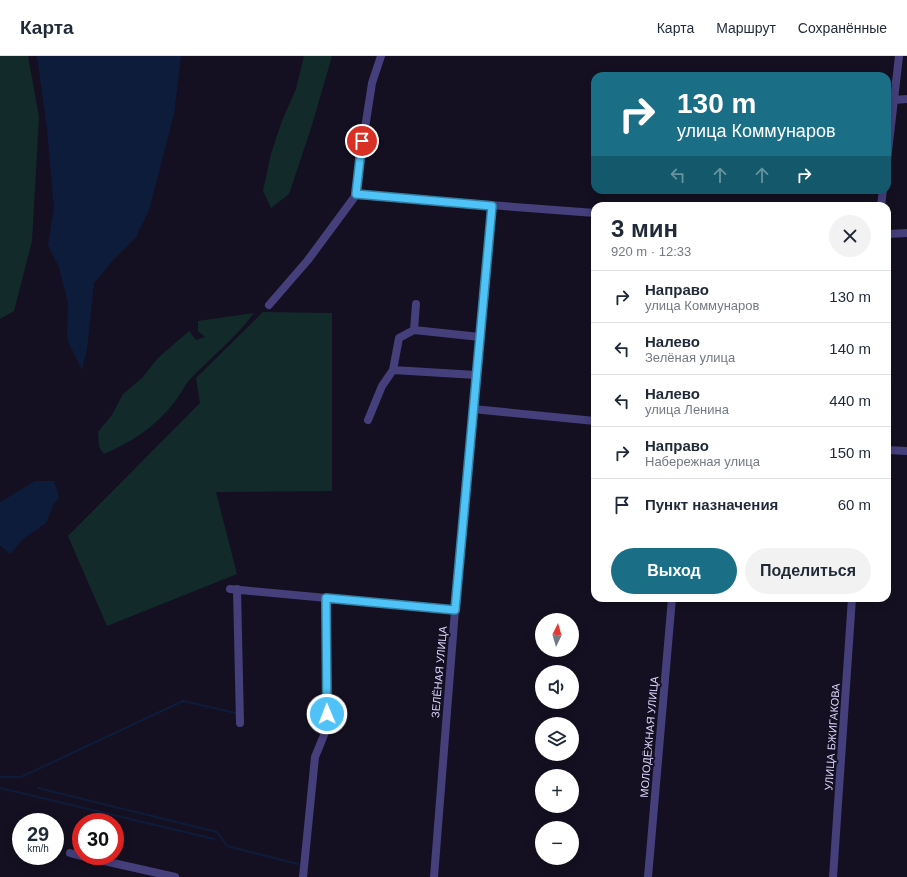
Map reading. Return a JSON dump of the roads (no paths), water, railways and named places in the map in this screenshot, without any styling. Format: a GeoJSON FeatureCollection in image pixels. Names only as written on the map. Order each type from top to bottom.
{"type":"FeatureCollection","features":[{"type":"Feature","properties":{"kind":"street"},"geometry":{"type":"LineString","coordinates":[[268,305],[308,260],[356,194],[362,141],[372,83],[380,56]]}},
{"type":"Feature","properties":{"kind":"street"},"geometry":{"type":"LineString","coordinates":[[891,126],[899,56]]}},
{"type":"Feature","properties":{"kind":"street"},"geometry":{"type":"LineString","coordinates":[[894,100],[907,99]]}},
{"type":"Feature","properties":{"kind":"street"},"geometry":{"type":"LineString","coordinates":[[356,194],[591,213]]}},
{"type":"Feature","properties":{"kind":"street","name":"ЗЕЛЁНАЯ УЛИЦА"},"geometry":{"type":"LineString","coordinates":[[434,877],[455,610],[492,206]]}},
{"type":"Feature","properties":{"kind":"street"},"geometry":{"type":"LineString","coordinates":[[891,234],[907,233]]}},
{"type":"Feature","properties":{"kind":"street"},"geometry":{"type":"LineString","coordinates":[[414,330],[416,304]]}},
{"type":"Feature","properties":{"kind":"street"},"geometry":{"type":"LineString","coordinates":[[368,420],[382,386],[393,370],[399,338],[414,330],[480,337]]}},
{"type":"Feature","properties":{"kind":"street"},"geometry":{"type":"LineString","coordinates":[[393,370],[476,375]]}},
{"type":"Feature","properties":{"kind":"street"},"geometry":{"type":"LineString","coordinates":[[473,409],[591,421]]}},
{"type":"Feature","properties":{"kind":"street"},"geometry":{"type":"LineString","coordinates":[[891,450],[907,451]]}},
{"type":"Feature","properties":{"kind":"street"},"geometry":{"type":"LineString","coordinates":[[240,723],[234,589],[455,610]]}},
{"type":"Feature","properties":{"kind":"street"},"geometry":{"type":"LineString","coordinates":[[303,877],[315,757],[324,735],[327,714],[326,598]]}},
{"type":"Feature","properties":{"kind":"street","name":"МОЛОДЁЖНАЯ УЛИЦА"},"geometry":{"type":"LineString","coordinates":[[648,877],[672,602]]}},
{"type":"Feature","properties":{"kind":"street","name":"УЛИЦА БЖИГАКОВА"},"geometry":{"type":"LineString","coordinates":[[833,877],[852,602]]}},
{"type":"Feature","properties":{"kind":"street"},"geometry":{"type":"LineString","coordinates":[[122,865],[175,877]]}},
{"type":"Feature","properties":{"kind":"water"},"geometry":{"type":"Polygon","coordinates":[[[37,56],[181,56],[174,114],[149,210],[136,237],[114,259],[94,283],[87,349],[82,370],[67,339],[68,303],[59,267],[48,245],[54,208],[47,129],[37,56]]]}},
{"type":"Feature","properties":{"kind":"water"},"geometry":{"type":"Polygon","coordinates":[[[35,481],[54,481],[59,497],[53,505],[46,523],[23,539],[10,554],[0,545],[0,502],[35,481]]]}},
{"type":"Feature","properties":{"kind":"waterway"},"geometry":{"type":"LineString","coordinates":[[0,777],[21,777],[183,701],[236,713]]}},
{"type":"Feature","properties":{"kind":"waterway"},"geometry":{"type":"LineString","coordinates":[[0,788],[214,839]]}},
{"type":"Feature","properties":{"kind":"waterway"},"geometry":{"type":"LineString","coordinates":[[38,788],[217,832],[227,846],[298,864]]}}]}
